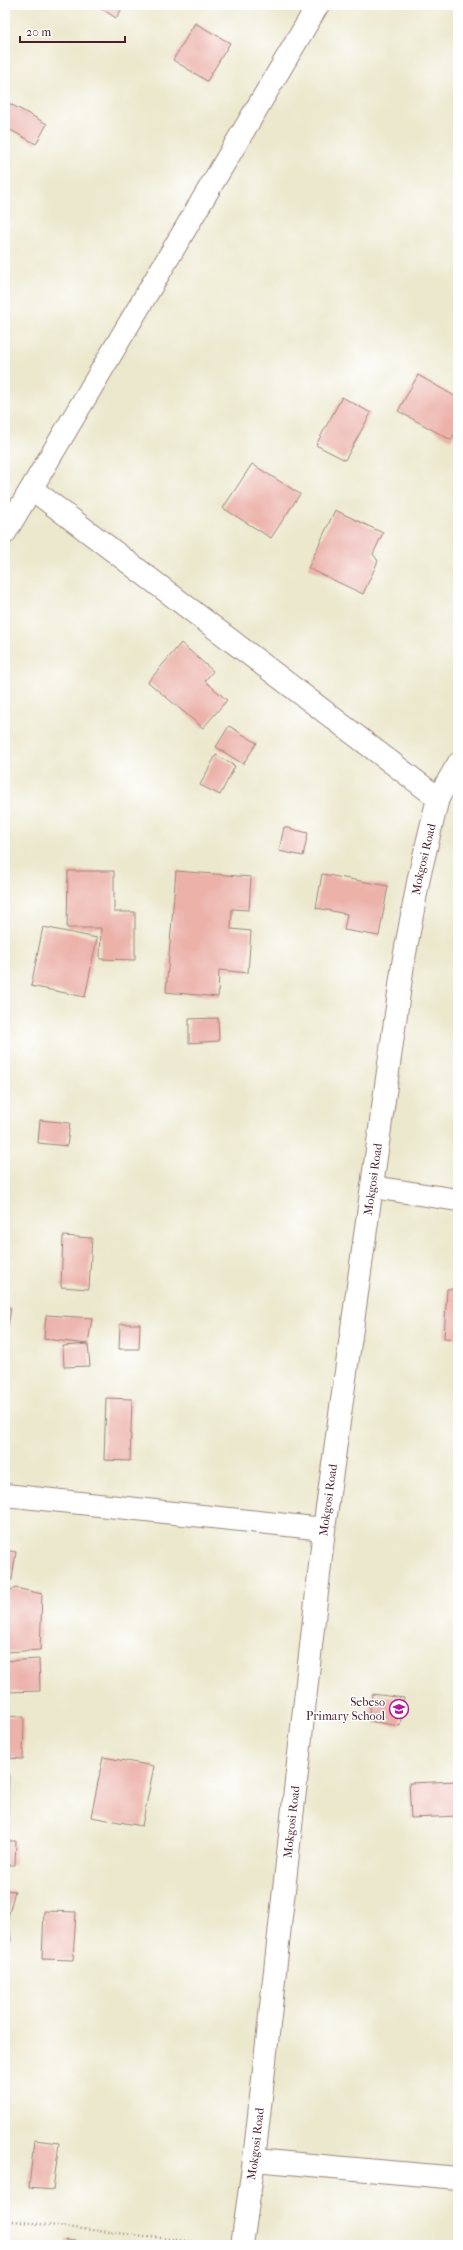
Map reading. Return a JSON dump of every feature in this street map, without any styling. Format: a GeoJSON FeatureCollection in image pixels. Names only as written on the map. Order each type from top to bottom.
{"type":"FeatureCollection","features":[{"type":"Feature","properties":{"kind":"street"},"geometry":{"type":"LineString","coordinates":[[5,533],[318,5]]}},
{"type":"Feature","properties":{"kind":"street"},"geometry":{"type":"LineString","coordinates":[[32,488],[438,798]]}},
{"type":"Feature","properties":{"kind":"street","name":"Mokgosi Road"},"geometry":{"type":"LineString","coordinates":[[242,2245],[254,2160],[324,1529],[403,964],[419,877],[438,798],[458,764]]}},
{"type":"Feature","properties":{"kind":"street"},"geometry":{"type":"LineString","coordinates":[[373,1186],[458,1200]]}},
{"type":"Feature","properties":{"kind":"street"},"geometry":{"type":"LineString","coordinates":[[5,1495],[324,1529]]}},
{"type":"Feature","properties":{"kind":"street"},"geometry":{"type":"LineString","coordinates":[[254,2160],[458,2178]]}},
{"type":"Feature","properties":{"kind":"path"},"geometry":{"type":"LineString","coordinates":[[5,2220],[213,2244]]}},
{"type":"Feature","properties":{"kind":"building"},"geometry":{"type":"Polygon","coordinates":[[[96,5],[124,5],[116,18],[96,5]]]}},
{"type":"Feature","properties":{"kind":"building"},"geometry":{"type":"Polygon","coordinates":[[[195,23],[230,43],[207,81],[173,60],[195,23]]]}},
{"type":"Feature","properties":{"kind":"building"},"geometry":{"type":"Polygon","coordinates":[[[5,101],[47,124],[36,144],[5,127],[5,101]]]}},
{"type":"Feature","properties":{"kind":"building"},"geometry":{"type":"Polygon","coordinates":[[[418,375],[458,398],[458,428],[451,440],[398,411],[418,375]]]}},
{"type":"Feature","properties":{"kind":"building"},"geometry":{"type":"Polygon","coordinates":[[[342,397],[371,413],[345,460],[316,445],[342,397]]]}},
{"type":"Feature","properties":{"kind":"building"},"geometry":{"type":"Polygon","coordinates":[[[252,464],[300,494],[271,538],[223,508],[252,464]]]}},
{"type":"Feature","properties":{"kind":"building"},"geometry":{"type":"Polygon","coordinates":[[[335,510],[383,533],[373,554],[378,561],[363,594],[308,568],[335,510]]]}},
{"type":"Feature","properties":{"kind":"building"},"geometry":{"type":"Polygon","coordinates":[[[181,643],[213,671],[205,681],[227,700],[203,728],[148,682],[181,643]]]}},
{"type":"Feature","properties":{"kind":"building"},"geometry":{"type":"Polygon","coordinates":[[[229,726],[257,743],[243,764],[216,747],[229,726]]]}},
{"type":"Feature","properties":{"kind":"building"},"geometry":{"type":"Polygon","coordinates":[[[216,755],[235,766],[220,795],[200,785],[216,755]]]}},
{"type":"Feature","properties":{"kind":"building"},"geometry":{"type":"Polygon","coordinates":[[[284,827],[308,833],[303,856],[279,851],[284,827]]]}},
{"type":"Feature","properties":{"kind":"building"},"geometry":{"type":"Polygon","coordinates":[[[68,871],[114,871],[114,912],[135,912],[135,960],[100,959],[101,928],[67,928],[68,871]]]}},
{"type":"Feature","properties":{"kind":"building"},"geometry":{"type":"Polygon","coordinates":[[[176,871],[251,877],[249,910],[232,909],[231,929],[251,931],[248,973],[219,970],[218,997],[166,992],[176,871]]]}},
{"type":"Feature","properties":{"kind":"building"},"geometry":{"type":"Polygon","coordinates":[[[322,874],[388,886],[379,936],[344,930],[347,914],[316,908],[322,874]]]}},
{"type":"Feature","properties":{"kind":"building"},"geometry":{"type":"Polygon","coordinates":[[[43,927],[97,938],[85,997],[31,986],[43,927]]]}},
{"type":"Feature","properties":{"kind":"building"},"geometry":{"type":"Polygon","coordinates":[[[218,1018],[219,1041],[189,1043],[189,1019],[218,1018]]]}},
{"type":"Feature","properties":{"kind":"building"},"geometry":{"type":"Polygon","coordinates":[[[40,1120],[70,1123],[67,1146],[38,1143],[40,1120]]]}},
{"type":"Feature","properties":{"kind":"building"},"geometry":{"type":"Polygon","coordinates":[[[63,1236],[92,1238],[89,1289],[61,1287],[63,1236]]]}},
{"type":"Feature","properties":{"kind":"building"},"geometry":{"type":"Polygon","coordinates":[[[447,1289],[458,1289],[458,1339],[444,1338],[447,1289]]]}},
{"type":"Feature","properties":{"kind":"building"},"geometry":{"type":"Polygon","coordinates":[[[5,1307],[11,1308],[7,1331],[5,1331],[5,1307]]]}},
{"type":"Feature","properties":{"kind":"building"},"geometry":{"type":"Polygon","coordinates":[[[46,1315],[92,1318],[88,1344],[44,1339],[46,1315]]]}},
{"type":"Feature","properties":{"kind":"building"},"geometry":{"type":"Polygon","coordinates":[[[120,1324],[140,1324],[139,1349],[119,1349],[120,1324]]]}},
{"type":"Feature","properties":{"kind":"building"},"geometry":{"type":"Polygon","coordinates":[[[88,1344],[90,1366],[64,1367],[63,1346],[88,1344]]]}},
{"type":"Feature","properties":{"kind":"building"},"geometry":{"type":"Polygon","coordinates":[[[106,1398],[132,1399],[130,1461],[104,1460],[106,1398]]]}},
{"type":"Feature","properties":{"kind":"building"},"geometry":{"type":"Polygon","coordinates":[[[5,1550],[16,1552],[12,1580],[5,1579],[5,1550]]]}},
{"type":"Feature","properties":{"kind":"building"},"geometry":{"type":"Polygon","coordinates":[[[16,1588],[42,1594],[40,1650],[5,1652],[5,1592],[16,1588]]]}},
{"type":"Feature","properties":{"kind":"building"},"geometry":{"type":"Polygon","coordinates":[[[39,1659],[40,1691],[7,1692],[5,1661],[39,1659]]]}},
{"type":"Feature","properties":{"kind":"building"},"geometry":{"type":"Polygon","coordinates":[[[372,1694],[404,1698],[400,1726],[368,1721],[372,1694]]]}},
{"type":"Feature","properties":{"kind":"building"},"geometry":{"type":"Polygon","coordinates":[[[5,1716],[24,1717],[23,1759],[5,1758],[5,1716]]]}},
{"type":"Feature","properties":{"kind":"building"},"geometry":{"type":"Polygon","coordinates":[[[103,1757],[154,1766],[142,1826],[91,1817],[103,1757]]]}},
{"type":"Feature","properties":{"kind":"building"},"geometry":{"type":"Polygon","coordinates":[[[5,1771],[9,1772],[7,1841],[16,1841],[15,1865],[5,1865],[5,1771]]]}},
{"type":"Feature","properties":{"kind":"building"},"geometry":{"type":"Polygon","coordinates":[[[458,1781],[458,1816],[411,1818],[409,1783],[458,1781]]]}},
{"type":"Feature","properties":{"kind":"building"},"geometry":{"type":"Polygon","coordinates":[[[5,1890],[15,1891],[8,1917],[11,1941],[5,1940],[5,1890]]]}},
{"type":"Feature","properties":{"kind":"building"},"geometry":{"type":"Polygon","coordinates":[[[44,1911],[76,1912],[73,1960],[42,1959],[44,1911]]]}},
{"type":"Feature","properties":{"kind":"building"},"geometry":{"type":"Polygon","coordinates":[[[34,2140],[59,2143],[53,2190],[29,2188],[34,2140]]]}},
{"type":"Feature","properties":{"kind":"building"},"geometry":{"type":"Polygon","coordinates":[[[66,2240],[105,2244],[105,2245],[66,2245],[66,2240]]]}},
{"type":"Feature","properties":{"kind":"place","name":"Sebeso Primary School"},"geometry":{"type":"Point","coordinates":[399,1709]}}]}
